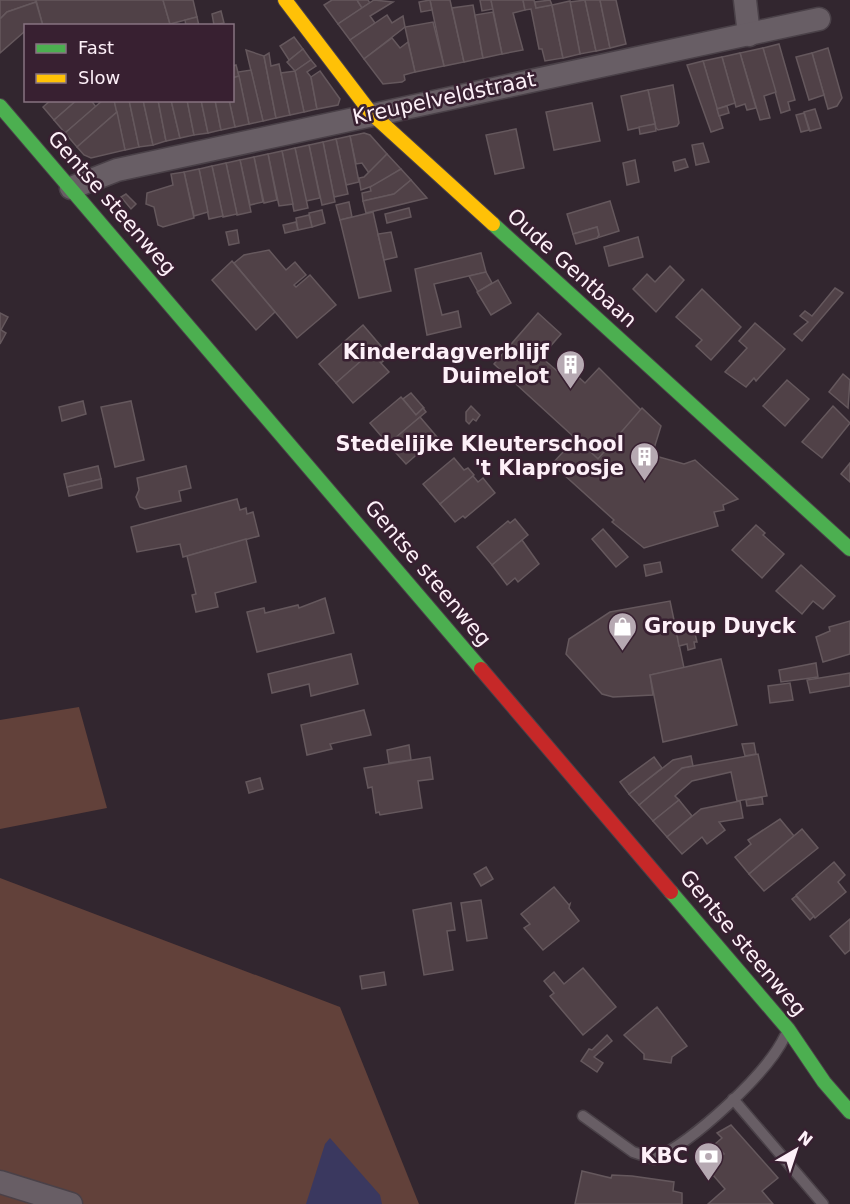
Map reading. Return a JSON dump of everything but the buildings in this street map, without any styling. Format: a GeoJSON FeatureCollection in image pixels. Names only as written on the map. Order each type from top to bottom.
{"type":"FeatureCollection","features":[{"type":"Feature","properties":{"kind":"main road","name":"Oude Gentbaan"},"geometry":{"type":"LineString","coordinates":[[285,0],[371,113],[850,549]]}},
{"type":"Feature","properties":{"kind":"main road","name":"Gentse steenweg"},"geometry":{"type":"LineString","coordinates":[[0,105],[788,1029],[824,1082],[850,1112]]}},
{"type":"Feature","properties":{"kind":"main road","name":"Gentse steenweg"},"geometry":{"type":"LineString","coordinates":[[798,1042],[827,1059]]}},
{"type":"Feature","properties":{"kind":"street"},"geometry":{"type":"LineString","coordinates":[[746,0],[750,34]]}},
{"type":"Feature","properties":{"kind":"street","name":"Kreupelveldstraat"},"geometry":{"type":"LineString","coordinates":[[71,188],[117,170],[371,113],[819,20]]}},
{"type":"Feature","properties":{"kind":"street"},"geometry":{"type":"LineString","coordinates":[[0,1182],[71,1204]]}},
{"type":"Feature","properties":{"kind":"lane"},"geometry":{"type":"LineString","coordinates":[[583,1116],[633,1152],[654,1159],[670,1152],[733,1099],[777,1052],[788,1029]]}},
{"type":"Feature","properties":{"kind":"lane"},"geometry":{"type":"LineString","coordinates":[[733,1099],[823,1204]]}},
{"type":"Feature","properties":{"kind":"shaded area"},"geometry":{"type":"Polygon","coordinates":[[[79,707],[107,808],[0,829],[0,720],[79,707]]]}},
{"type":"Feature","properties":{"kind":"shaded area"},"geometry":{"type":"Polygon","coordinates":[[[0,878],[340,1007],[419,1204],[0,1204],[0,878]]]}},
{"type":"Feature","properties":{"kind":"shaded area"},"geometry":{"type":"Polygon","coordinates":[[[330,1138],[380,1195],[382,1204],[306,1204],[325,1144],[330,1138]]]}},
{"type":"Feature","properties":{"kind":"traffic: fast"},"geometry":{"type":"LineString","coordinates":[[0,106],[481,669]]}},
{"type":"Feature","properties":{"kind":"traffic: fast"},"geometry":{"type":"LineString","coordinates":[[493,224],[850,549]]}},
{"type":"Feature","properties":{"kind":"traffic: fast"},"geometry":{"type":"LineString","coordinates":[[671,892],[788,1029],[824,1082],[850,1112]]}},
{"type":"Feature","properties":{"kind":"traffic: slow"},"geometry":{"type":"LineString","coordinates":[[285,0],[371,113],[493,224]]}},
{"type":"Feature","properties":{"kind":"traffic: jam"},"geometry":{"type":"LineString","coordinates":[[481,669],[671,892]]}},
{"type":"Feature","properties":{"kind":"place","name":"Kinderdagverblijf Duimelot"},"geometry":{"type":"Point","coordinates":[570,390]}},
{"type":"Feature","properties":{"kind":"place","name":"Stedelijke Kleuterschool 't Klaproosje"},"geometry":{"type":"Point","coordinates":[645,482]}},
{"type":"Feature","properties":{"kind":"place","name":"Group Duyck"},"geometry":{"type":"Point","coordinates":[623,652]}},
{"type":"Feature","properties":{"kind":"place","name":"KBC"},"geometry":{"type":"Point","coordinates":[709,1182]}}]}
